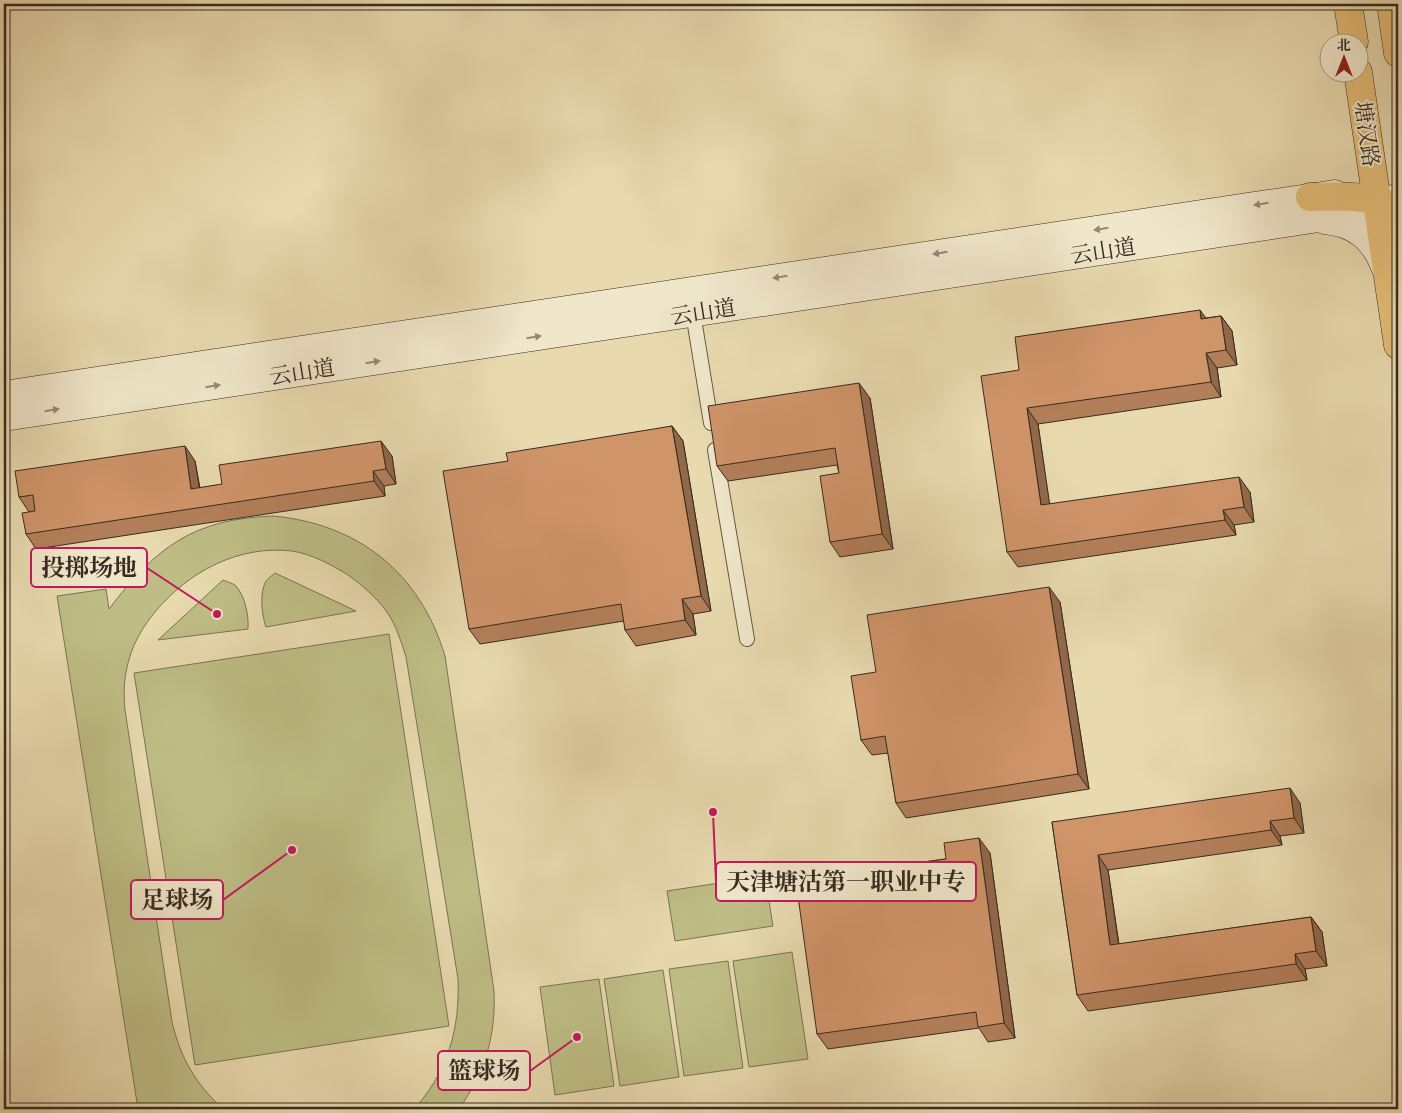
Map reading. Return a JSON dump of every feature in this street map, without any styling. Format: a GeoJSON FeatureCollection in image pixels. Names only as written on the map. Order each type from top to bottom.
{"type":"FeatureCollection","features":[{"type":"Feature","properties":{"kind":"main road"},"geometry":{"type":"LineString","coordinates":[[1348,4],[1352,32]]}},
{"type":"Feature","properties":{"kind":"main road"},"geometry":{"type":"LineString","coordinates":[[1391,4],[1398,53]]}},
{"type":"Feature","properties":{"kind":"main road","name":"塘汉路"},"geometry":{"type":"LineString","coordinates":[[1360,82],[1387,199],[1388,275],[1398,344]]}},
{"type":"Feature","properties":{"kind":"main road","name":"云山道"},"geometry":{"type":"LineString","coordinates":[[4,395],[1311,208],[1387,199]]}},
{"type":"Feature","properties":{"kind":"main road"},"geometry":{"type":"LineString","coordinates":[[1311,208],[1360,231],[1380,254],[1388,275]]}},
{"type":"Feature","properties":{"kind":"main road","name":"云山道"},"geometry":{"type":"LineString","coordinates":[[4,418],[693,313],[1311,208]]}},
{"type":"Feature","properties":{"kind":"lane"},"geometry":{"type":"LineString","coordinates":[[693,313],[747,639]]}},
{"type":"Feature","properties":{"kind":"shaded area"},"geometry":{"type":"Polygon","coordinates":[[[273,516],[304,521],[333,530],[359,542],[382,558],[402,577],[420,600],[434,626],[445,656],[494,991],[493,1023],[487,1053],[476,1081],[459,1109],[414,1109],[436,1080],[449,1048],[457,1015],[458,979],[406,657],[398,633],[383,607],[369,592],[348,575],[314,557],[292,551],[272,550],[234,557],[199,573],[183,584],[168,597],[147,623],[134,646],[126,670],[125,710],[172,1022],[180,1048],[190,1070],[204,1090],[223,1109],[138,1109],[57,596],[106,589],[109,609],[143,569],[160,553],[179,540],[198,530],[220,523],[245,518],[273,516]]]}},
{"type":"Feature","properties":{"kind":"shaded area"},"geometry":{"type":"Polygon","coordinates":[[[275,573],[356,611],[266,627],[262,611],[262,592],[266,581],[275,573]]]}},
{"type":"Feature","properties":{"kind":"shaded area"},"geometry":{"type":"Polygon","coordinates":[[[223,580],[235,585],[241,594],[247,612],[248,629],[158,640],[223,580]]]}},
{"type":"Feature","properties":{"kind":"shaded area"},"geometry":{"type":"Polygon","coordinates":[[[389,634],[449,1026],[195,1065],[134,673],[389,634]]]}},
{"type":"Feature","properties":{"kind":"shaded area"},"geometry":{"type":"Polygon","coordinates":[[[765,876],[773,926],[675,941],[667,891],[765,876]]]}},
{"type":"Feature","properties":{"kind":"shaded area"},"geometry":{"type":"Polygon","coordinates":[[[792,952],[808,1059],[749,1067],[733,961],[792,952]]]}},
{"type":"Feature","properties":{"kind":"shaded area"},"geometry":{"type":"Polygon","coordinates":[[[728,961],[743,1068],[684,1076],[669,969],[728,961]]]}},
{"type":"Feature","properties":{"kind":"shaded area"},"geometry":{"type":"Polygon","coordinates":[[[663,970],[679,1077],[620,1086],[604,979],[663,970]]]}},
{"type":"Feature","properties":{"kind":"shaded area"},"geometry":{"type":"Polygon","coordinates":[[[599,979],[614,1086],[555,1095],[540,987],[599,979]]]}},
{"type":"Feature","properties":{"kind":"building"},"geometry":{"type":"Polygon","coordinates":[[[1200,310],[1201,319],[1221,316],[1226,350],[1206,353],[1211,382],[1027,408],[1041,505],[1239,477],[1244,507],[1223,510],[1225,520],[1007,552],[981,376],[1019,370],[1015,337],[1200,310]]]}},
{"type":"Feature","properties":{"kind":"building"},"geometry":{"type":"Polygon","coordinates":[[[859,383],[882,534],[830,542],[820,476],[839,473],[835,448],[717,466],[708,406],[859,383]]]}},
{"type":"Feature","properties":{"kind":"building"},"geometry":{"type":"Polygon","coordinates":[[[672,426],[701,596],[682,599],[685,620],[625,630],[621,604],[469,629],[443,471],[508,461],[506,453],[672,426]]]}},
{"type":"Feature","properties":{"kind":"building"},"geometry":{"type":"Polygon","coordinates":[[[381,441],[386,469],[373,471],[374,481],[26,534],[22,513],[35,511],[33,495],[19,497],[15,471],[185,446],[191,489],[222,484],[219,465],[381,441]]]}},
{"type":"Feature","properties":{"kind":"building"},"geometry":{"type":"Polygon","coordinates":[[[1049,587],[1078,774],[896,803],[885,736],[861,740],[851,676],[876,672],[867,615],[1049,587]]]}},
{"type":"Feature","properties":{"kind":"building"},"geometry":{"type":"Polygon","coordinates":[[[1290,788],[1294,818],[1270,821],[1271,830],[1098,855],[1110,945],[1311,917],[1316,951],[1295,954],[1296,964],[1077,995],[1052,822],[1290,788]]]}},
{"type":"Feature","properties":{"kind":"building"},"geometry":{"type":"Polygon","coordinates":[[[979,838],[1004,1023],[978,1027],[976,1012],[817,1034],[794,867],[819,863],[821,876],[946,859],[944,843],[979,838]]]}},
{"type":"Feature","properties":{"kind":"place","name":"投掷场地"},"geometry":{"type":"Point","coordinates":[217,614]}},
{"type":"Feature","properties":{"kind":"place","name":"天津塘沽第一职业中专"},"geometry":{"type":"Point","coordinates":[713,812]}},
{"type":"Feature","properties":{"kind":"place","name":"足球场"},"geometry":{"type":"Point","coordinates":[292,850]}},
{"type":"Feature","properties":{"kind":"place","name":"篮球场"},"geometry":{"type":"Point","coordinates":[577,1037]}}]}
